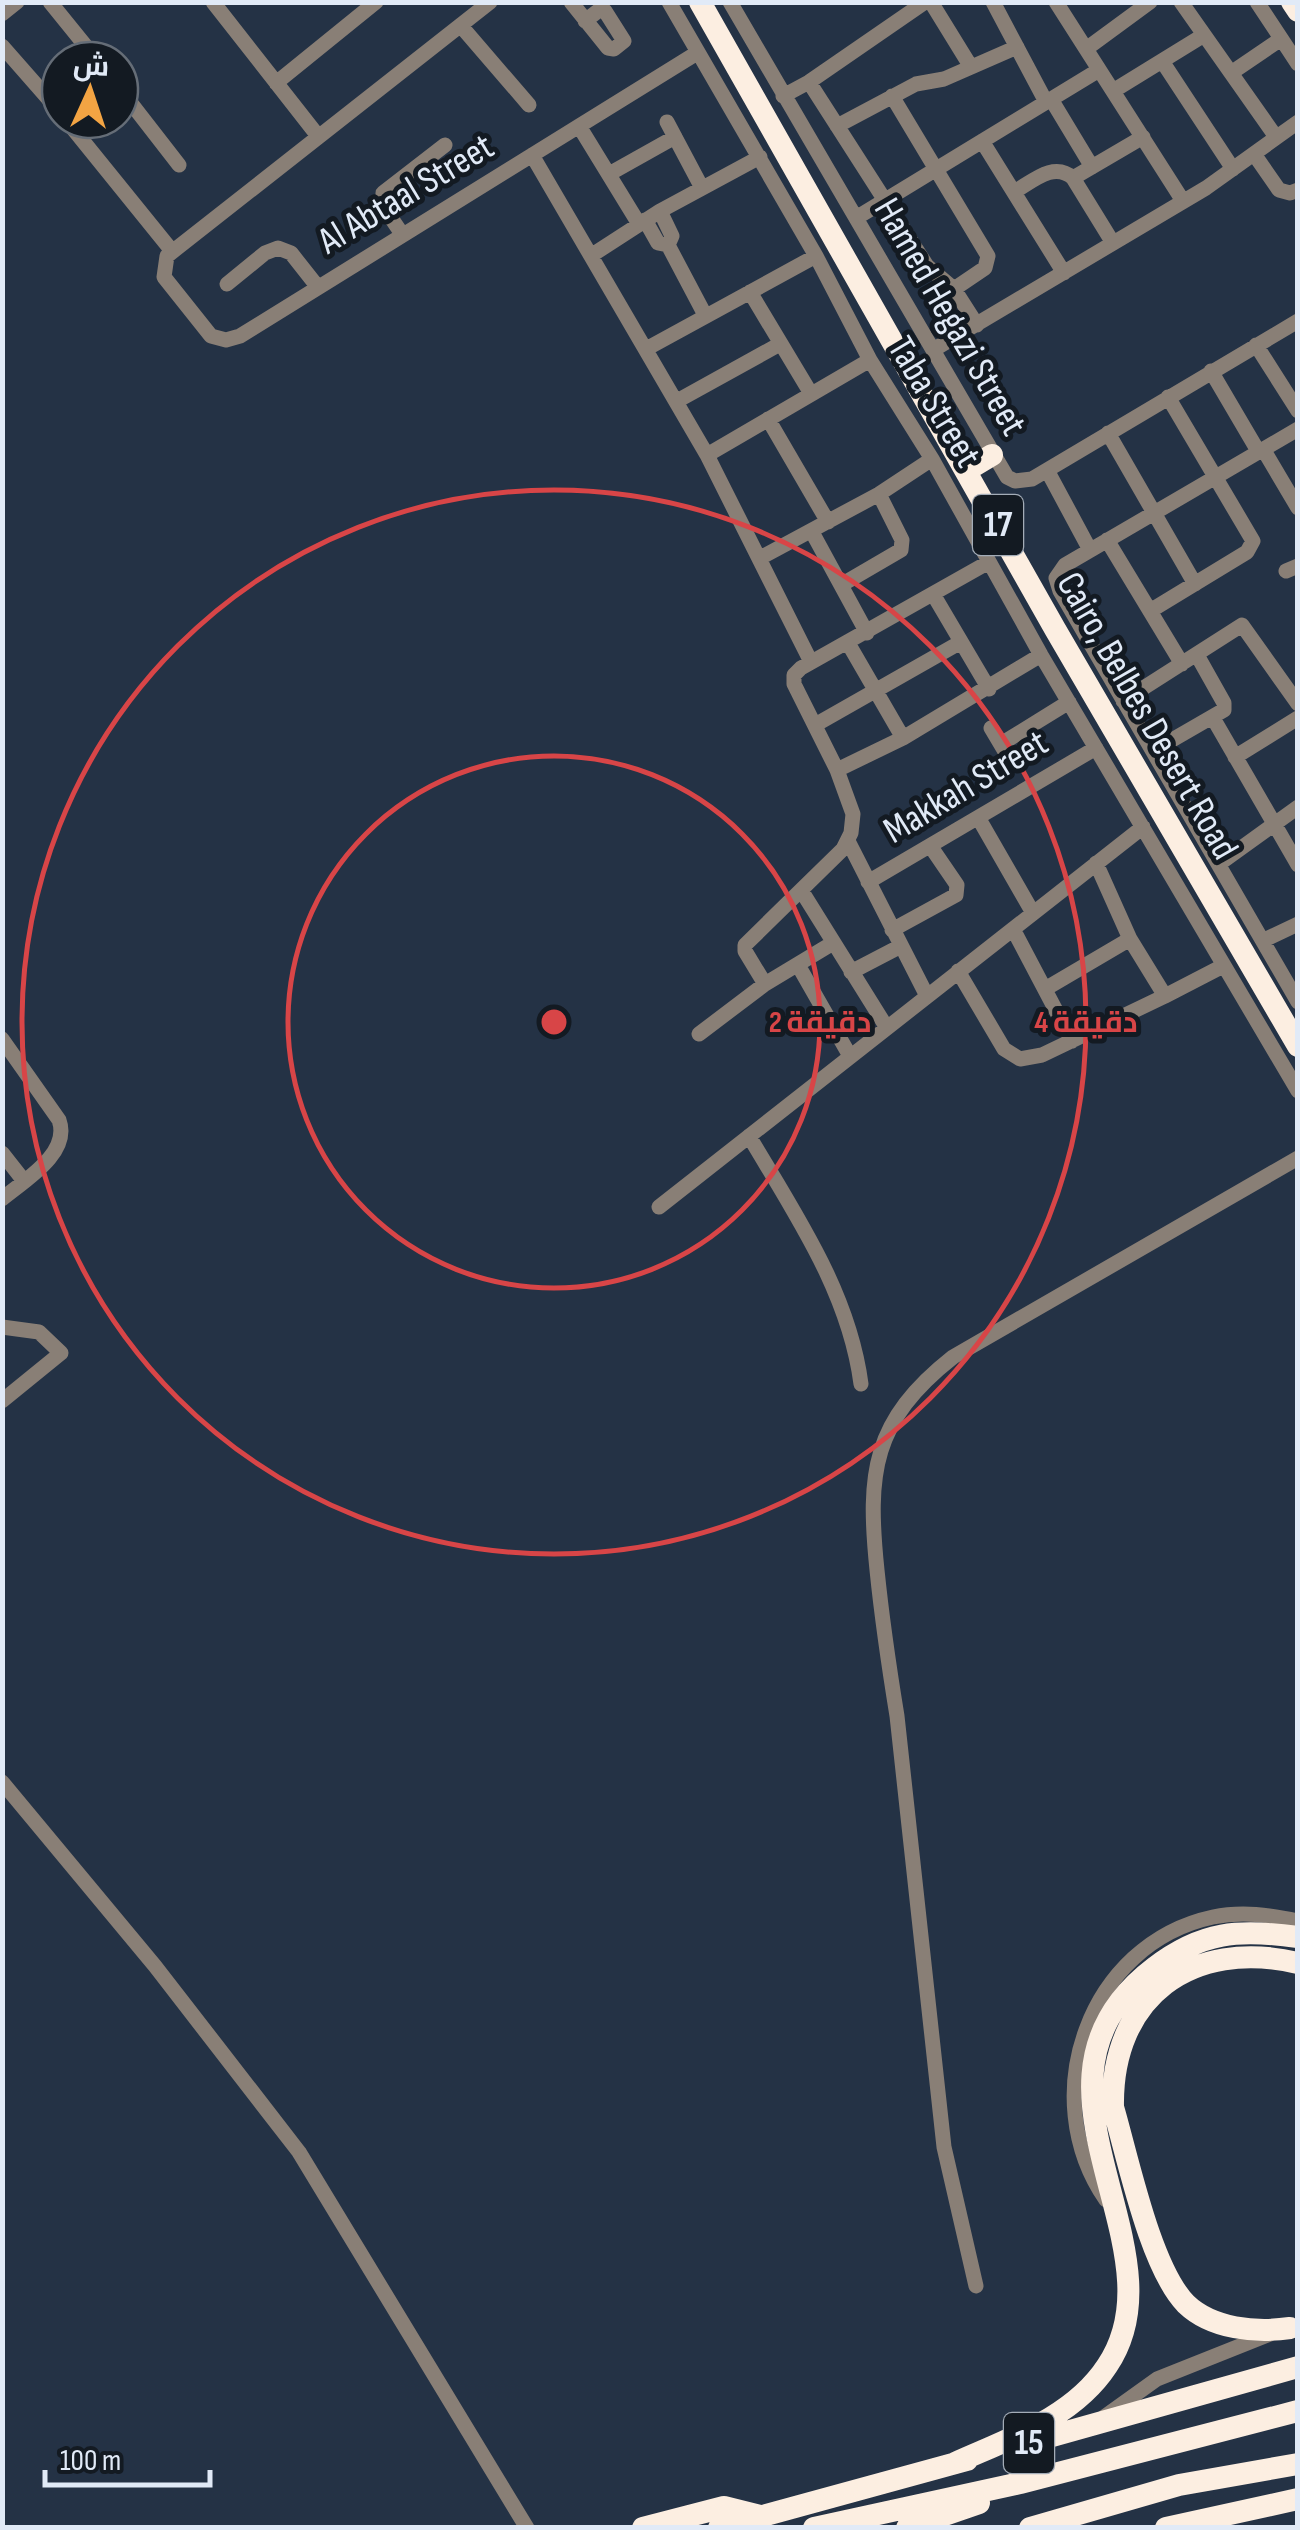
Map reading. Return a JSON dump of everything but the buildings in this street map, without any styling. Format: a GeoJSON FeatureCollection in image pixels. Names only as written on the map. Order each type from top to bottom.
{"type":"FeatureCollection","features":[{"type":"Feature","properties":{"kind":"highway","name":"Cairo, Belbes Desert Road"},"geometry":{"type":"LineString","coordinates":[[700,2],[967,470],[1091,669],[1273,980],[1298,1046]]}},
{"type":"Feature","properties":{"kind":"highway"},"geometry":{"type":"LineString","coordinates":[[1292,2],[1298,11]]}},
{"type":"Feature","properties":{"kind":"highway"},"geometry":{"type":"LineString","coordinates":[[967,470],[992,455]]}},
{"type":"Feature","properties":{"kind":"highway"},"geometry":{"type":"LineString","coordinates":[[955,2463],[1039,2424],[1068,2406],[1108,2366],[1127,2319],[1125,2262],[1092,2110],[1092,2074],[1100,2038],[1113,2012],[1142,1977],[1185,1946],[1237,1932],[1298,1936]]}},
{"type":"Feature","properties":{"kind":"highway"},"geometry":{"type":"LineString","coordinates":[[1294,2326],[1239,2328],[1186,2304],[1156,2249],[1113,2107],[1113,2084],[1118,2049],[1131,2022],[1154,1992],[1181,1974],[1238,1955],[1270,1956],[1298,1963]]}},
{"type":"Feature","properties":{"kind":"highway","name":"15"},"geometry":{"type":"LineString","coordinates":[[719,2528],[1298,2366]]}},
{"type":"Feature","properties":{"kind":"highway","name":"15"},"geometry":{"type":"LineString","coordinates":[[814,2528],[1020,2483],[1298,2411]]}},
{"type":"Feature","properties":{"kind":"highway"},"geometry":{"type":"LineString","coordinates":[[1030,2528],[1179,2485],[1298,2464]]}},
{"type":"Feature","properties":{"kind":"highway"},"geometry":{"type":"LineString","coordinates":[[907,2528],[967,2508],[1020,2483]]}},
{"type":"Feature","properties":{"kind":"highway"},"geometry":{"type":"LineString","coordinates":[[1166,2528],[1298,2499]]}},
{"type":"Feature","properties":{"kind":"highway"},"geometry":{"type":"LineString","coordinates":[[642,2528],[724,2507],[760,2516]]}},
{"type":"Feature","properties":{"kind":"street"},"geometry":{"type":"LineString","coordinates":[[2,14],[18,2]]}},
{"type":"Feature","properties":{"kind":"street"},"geometry":{"type":"LineString","coordinates":[[50,2],[81,40]]}},
{"type":"Feature","properties":{"kind":"street"},"geometry":{"type":"LineString","coordinates":[[213,2],[318,136]]}},
{"type":"Feature","properties":{"kind":"street"},"geometry":{"type":"LineString","coordinates":[[276,83],[376,2]]}},
{"type":"Feature","properties":{"kind":"street"},"geometry":{"type":"LineString","coordinates":[[87,140],[172,251],[490,2]]}},
{"type":"Feature","properties":{"kind":"street"},"geometry":{"type":"LineString","coordinates":[[571,2],[586,21]]}},
{"type":"Feature","properties":{"kind":"street","name":"Taba Street"},"geometry":{"type":"LineString","coordinates":[[670,2],[816,256],[870,360],[1298,1091]]}},
{"type":"Feature","properties":{"kind":"street","name":"Hamed Hegazi Street"},"geometry":{"type":"LineString","coordinates":[[730,2],[1007,477],[1015,481],[1032,479],[1298,321]]}},
{"type":"Feature","properties":{"kind":"street"},"geometry":{"type":"LineString","coordinates":[[783,96],[928,2],[971,67]]}},
{"type":"Feature","properties":{"kind":"street"},"geometry":{"type":"LineString","coordinates":[[993,2],[1092,167]]}},
{"type":"Feature","properties":{"kind":"street"},"geometry":{"type":"LineString","coordinates":[[1086,49],[1150,2]]}},
{"type":"Feature","properties":{"kind":"street"},"geometry":{"type":"LineString","coordinates":[[1181,2],[1276,138]]}},
{"type":"Feature","properties":{"kind":"street"},"geometry":{"type":"LineString","coordinates":[[1257,2],[1298,64]]}},
{"type":"Feature","properties":{"kind":"street"},"geometry":{"type":"LineString","coordinates":[[1058,3],[1184,201]]}},
{"type":"Feature","properties":{"kind":"street"},"geometry":{"type":"LineString","coordinates":[[461,26],[529,105]]}},
{"type":"Feature","properties":{"kind":"street"},"geometry":{"type":"LineString","coordinates":[[1113,91],[1204,35]]}},
{"type":"Feature","properties":{"kind":"street"},"geometry":{"type":"LineString","coordinates":[[1230,73],[1281,38]]}},
{"type":"Feature","properties":{"kind":"street"},"geometry":{"type":"LineString","coordinates":[[2,46],[40,89]]}},
{"type":"Feature","properties":{"kind":"street"},"geometry":{"type":"LineString","coordinates":[[837,126],[916,84],[944,79],[1016,46]]}},
{"type":"Feature","properties":{"kind":"street","name":"Al Abtaal Street"},"geometry":{"type":"LineString","coordinates":[[172,251],[164,262],[164,277],[211,336],[226,340],[240,336],[697,53]]}},
{"type":"Feature","properties":{"kind":"street"},"geometry":{"type":"LineString","coordinates":[[1162,61],[1233,169]]}},
{"type":"Feature","properties":{"kind":"street"},"geometry":{"type":"LineString","coordinates":[[856,218],[1099,70]]}},
{"type":"Feature","properties":{"kind":"street"},"geometry":{"type":"LineString","coordinates":[[810,82],[928,266],[954,288],[977,325]]}},
{"type":"Feature","properties":{"kind":"street"},"geometry":{"type":"LineString","coordinates":[[892,96],[988,256],[985,268],[954,288]]}},
{"type":"Feature","properties":{"kind":"street"},"geometry":{"type":"LineString","coordinates":[[140,115],[179,165]]}},
{"type":"Feature","properties":{"kind":"street"},"geometry":{"type":"LineString","coordinates":[[933,350],[1184,201],[1298,122]]}},
{"type":"Feature","properties":{"kind":"street"},"geometry":{"type":"LineString","coordinates":[[580,126],[609,174],[648,218],[658,243],[668,244],[706,315]]}},
{"type":"Feature","properties":{"kind":"street"},"geometry":{"type":"LineString","coordinates":[[609,174],[671,130],[702,188]]}},
{"type":"Feature","properties":{"kind":"street"},"geometry":{"type":"LineString","coordinates":[[1074,178],[1143,137]]}},
{"type":"Feature","properties":{"kind":"street"},"geometry":{"type":"LineString","coordinates":[[982,141],[1064,273]]}},
{"type":"Feature","properties":{"kind":"street"},"geometry":{"type":"LineString","coordinates":[[402,234],[383,206],[383,193],[445,144]]}},
{"type":"Feature","properties":{"kind":"street"},"geometry":{"type":"LineString","coordinates":[[1254,154],[1279,190],[1298,190]]}},
{"type":"Feature","properties":{"kind":"street"},"geometry":{"type":"LineString","coordinates":[[532,155],[707,455],[760,558],[806,665]]}},
{"type":"Feature","properties":{"kind":"street"},"geometry":{"type":"LineString","coordinates":[[592,255],[648,218],[760,157]]}},
{"type":"Feature","properties":{"kind":"street"},"geometry":{"type":"LineString","coordinates":[[1014,192],[1053,170],[1064,171],[1074,178],[1113,244]]}},
{"type":"Feature","properties":{"kind":"street"},"geometry":{"type":"LineString","coordinates":[[227,284],[264,253],[278,248],[292,254],[317,286]]}},
{"type":"Feature","properties":{"kind":"street"},"geometry":{"type":"LineString","coordinates":[[646,348],[816,256]]}},
{"type":"Feature","properties":{"kind":"street"},"geometry":{"type":"LineString","coordinates":[[750,292],[810,392]]}},
{"type":"Feature","properties":{"kind":"street"},"geometry":{"type":"LineString","coordinates":[[677,401],[780,344]]}},
{"type":"Feature","properties":{"kind":"street"},"geometry":{"type":"LineString","coordinates":[[1256,345],[1298,411]]}},
{"type":"Feature","properties":{"kind":"street"},"geometry":{"type":"LineString","coordinates":[[707,455],[870,360]]}},
{"type":"Feature","properties":{"kind":"street"},"geometry":{"type":"LineString","coordinates":[[1212,371],[1298,508]]}},
{"type":"Feature","properties":{"kind":"street"},"geometry":{"type":"LineString","coordinates":[[1150,612],[1252,546],[1252,537],[1168,397]]}},
{"type":"Feature","properties":{"kind":"street"},"geometry":{"type":"LineString","coordinates":[[768,419],[828,522]]}},
{"type":"Feature","properties":{"kind":"street"},"geometry":{"type":"LineString","coordinates":[[1298,428],[1065,565],[1058,572],[1056,584],[1091,669],[1123,701],[1264,940],[1273,980],[1298,1002]]}},
{"type":"Feature","properties":{"kind":"street"},"geometry":{"type":"LineString","coordinates":[[1108,433],[1196,584]]}},
{"type":"Feature","properties":{"kind":"street"},"geometry":{"type":"LineString","coordinates":[[760,558],[880,494],[932,460]]}},
{"type":"Feature","properties":{"kind":"street"},"geometry":{"type":"LineString","coordinates":[[1047,470],[1090,550]]}},
{"type":"Feature","properties":{"kind":"street"},"geometry":{"type":"LineString","coordinates":[[841,585],[900,550],[902,540],[880,494]]}},
{"type":"Feature","properties":{"kind":"street"},"geometry":{"type":"LineString","coordinates":[[812,532],[866,633]]}},
{"type":"Feature","properties":{"kind":"street"},"geometry":{"type":"LineString","coordinates":[[1107,540],[1182,664]]}},
{"type":"Feature","properties":{"kind":"street"},"geometry":{"type":"LineString","coordinates":[[927,996],[848,841],[852,814],[837,770],[794,684],[794,674],[989,562]]}},
{"type":"Feature","properties":{"kind":"street"},"geometry":{"type":"LineString","coordinates":[[933,594],[989,689]]}},
{"type":"Feature","properties":{"kind":"street"},"geometry":{"type":"LineString","coordinates":[[1123,701],[1242,626],[1298,704]]}},
{"type":"Feature","properties":{"kind":"street"},"geometry":{"type":"LineString","coordinates":[[848,642],[903,738]]}},
{"type":"Feature","properties":{"kind":"street"},"geometry":{"type":"LineString","coordinates":[[814,725],[961,642]]}},
{"type":"Feature","properties":{"kind":"street"},"geometry":{"type":"LineString","coordinates":[[837,770],[903,738],[1041,654]]}},
{"type":"Feature","properties":{"kind":"street"},"geometry":{"type":"LineString","coordinates":[[1152,750],[1222,713],[1224,703],[1197,654]]}},
{"type":"Feature","properties":{"kind":"street"},"geometry":{"type":"LineString","coordinates":[[1000,744],[1069,702]]}},
{"type":"Feature","properties":{"kind":"street"},"geometry":{"type":"LineString","coordinates":[[1213,718],[1298,865]]}},
{"type":"Feature","properties":{"kind":"street"},"geometry":{"type":"LineString","coordinates":[[1235,757],[1298,718]]}},
{"type":"Feature","properties":{"kind":"street"},"geometry":{"type":"LineString","coordinates":[[991,728],[1010,760]]}},
{"type":"Feature","properties":{"kind":"street","name":"Makkah Street"},"geometry":{"type":"LineString","coordinates":[[868,882],[1096,748]]}},
{"type":"Feature","properties":{"kind":"street"},"geometry":{"type":"LineString","coordinates":[[1219,864],[1298,807]]}},
{"type":"Feature","properties":{"kind":"street"},"geometry":{"type":"LineString","coordinates":[[978,819],[1033,913]]}},
{"type":"Feature","properties":{"kind":"street"},"geometry":{"type":"LineString","coordinates":[[659,1206],[1142,827]]}},
{"type":"Feature","properties":{"kind":"street"},"geometry":{"type":"LineString","coordinates":[[765,984],[745,951],[745,944],[848,841]]}},
{"type":"Feature","properties":{"kind":"street"},"geometry":{"type":"LineString","coordinates":[[892,930],[956,895],[957,885],[931,847]]}},
{"type":"Feature","properties":{"kind":"street"},"geometry":{"type":"LineString","coordinates":[[1096,864],[1130,939],[1165,996]]}},
{"type":"Feature","properties":{"kind":"street"},"geometry":{"type":"LineString","coordinates":[[802,890],[886,1028]]}},
{"type":"Feature","properties":{"kind":"street"},"geometry":{"type":"LineString","coordinates":[[1264,940],[1298,924]]}},
{"type":"Feature","properties":{"kind":"street"},"geometry":{"type":"LineString","coordinates":[[1013,928],[1072,1041]]}},
{"type":"Feature","properties":{"kind":"street"},"geometry":{"type":"LineString","coordinates":[[1045,989],[1130,939]]}},
{"type":"Feature","properties":{"kind":"street"},"geometry":{"type":"LineString","coordinates":[[699,1034],[765,984],[833,942]]}},
{"type":"Feature","properties":{"kind":"street"},"geometry":{"type":"LineString","coordinates":[[852,972],[899,946]]}},
{"type":"Feature","properties":{"kind":"street"},"geometry":{"type":"LineString","coordinates":[[798,965],[850,1056]]}},
{"type":"Feature","properties":{"kind":"street"},"geometry":{"type":"LineString","coordinates":[[958,972],[1004,1050],[1030,1060],[1223,966]]}},
{"type":"Feature","properties":{"kind":"street"},"geometry":{"type":"LineString","coordinates":[[2,1199],[59,1147],[62,1134],[60,1120],[3,1042]]}},
{"type":"Feature","properties":{"kind":"street"},"geometry":{"type":"LineString","coordinates":[[749,1136],[836,1290],[855,1343],[861,1384]]}},
{"type":"Feature","properties":{"kind":"street"},"geometry":{"type":"LineString","coordinates":[[2,1153],[24,1181]]}},
{"type":"Feature","properties":{"kind":"street"},"geometry":{"type":"LineString","coordinates":[[976,2286],[944,2147],[898,1716],[886,1652],[872,1512],[880,1452],[904,1408],[926,1380],[954,1356],[1298,1158]]}},
{"type":"Feature","properties":{"kind":"street"},"geometry":{"type":"LineString","coordinates":[[2,1328],[39,1332],[61,1353],[2,1401]]}},
{"type":"Feature","properties":{"kind":"street"},"geometry":{"type":"LineString","coordinates":[[2,1782],[155,1966],[299,2152],[527,2528]]}},
{"type":"Feature","properties":{"kind":"street"},"geometry":{"type":"LineString","coordinates":[[1116,2215],[1094,2179],[1074,2116],[1074,2070],[1080,2040],[1094,2008],[1136,1957],[1185,1926],[1213,1917],[1242,1914],[1298,1921]]}},
{"type":"Feature","properties":{"kind":"street"},"geometry":{"type":"LineString","coordinates":[[1097,2425],[1124,2400],[1157,2379],[1294,2326]]}}]}
